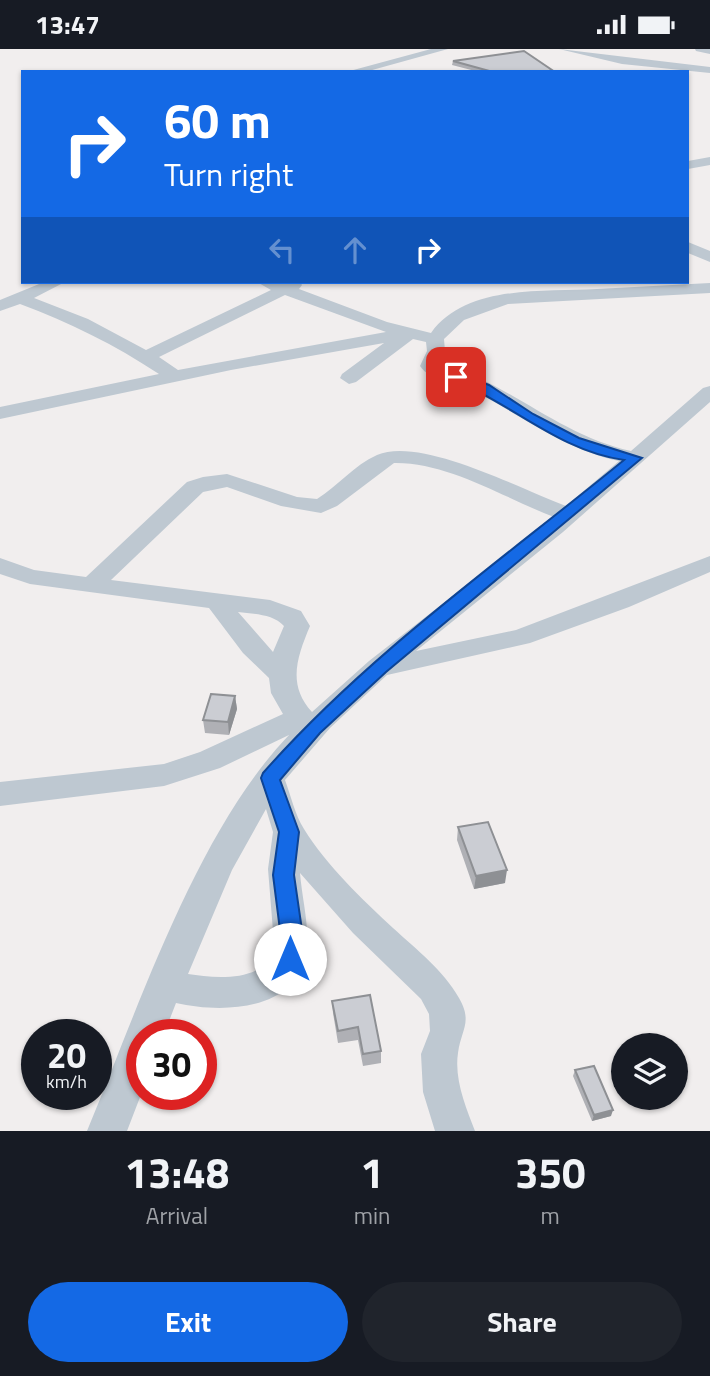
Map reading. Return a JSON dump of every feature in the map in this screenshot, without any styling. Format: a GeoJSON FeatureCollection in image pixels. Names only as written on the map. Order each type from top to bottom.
{"type":"FeatureCollection","features":[{"type":"Feature","properties":{"kind":"street"},"geometry":{"type":"LineString","coordinates":[[359,70],[443,49]]}},
{"type":"Feature","properties":{"kind":"street"},"geometry":{"type":"LineString","coordinates":[[564,49],[622,61],[710,70]]}},
{"type":"Feature","properties":{"kind":"street"},"geometry":{"type":"LineString","coordinates":[[700,49],[710,51]]}},
{"type":"Feature","properties":{"kind":"street"},"geometry":{"type":"LineString","coordinates":[[622,61],[650,53]]}},
{"type":"Feature","properties":{"kind":"street"},"geometry":{"type":"LineString","coordinates":[[689,165],[710,161]]}},
{"type":"Feature","properties":{"kind":"street"},"geometry":{"type":"LineString","coordinates":[[689,165],[710,173]]}},
{"type":"Feature","properties":{"kind":"street"},"geometry":{"type":"LineString","coordinates":[[689,247],[710,257]]}},
{"type":"Feature","properties":{"kind":"street"},"geometry":{"type":"LineString","coordinates":[[0,306],[53,284]]}},
{"type":"Feature","properties":{"kind":"street"},"geometry":{"type":"LineString","coordinates":[[146,356],[292,285],[381,326],[420,335],[436,351],[429,366],[435,372],[470,380],[575,441],[614,455],[636,458]]}},
{"type":"Feature","properties":{"kind":"street"},"geometry":{"type":"LineString","coordinates":[[349,378],[449,320],[476,307],[508,299],[710,288]]}},
{"type":"Feature","properties":{"kind":"street"},"geometry":{"type":"LineString","coordinates":[[22,299],[95,327],[174,375]]}},
{"type":"Feature","properties":{"kind":"street"},"geometry":{"type":"LineString","coordinates":[[0,413],[174,375],[420,335]]}},
{"type":"Feature","properties":{"kind":"street"},"geometry":{"type":"LineString","coordinates":[[0,795],[164,775],[307,723],[380,668],[569,515],[710,392]]}},
{"type":"Feature","properties":{"kind":"street"},"geometry":{"type":"LineString","coordinates":[[93,584],[195,487],[209,480],[247,485],[308,507],[321,506],[390,457],[405,456],[569,515]]}},
{"type":"Feature","properties":{"kind":"street"},"geometry":{"type":"LineString","coordinates":[[380,668],[521,637],[608,606],[710,563]]}},
{"type":"Feature","properties":{"kind":"street"},"geometry":{"type":"LineString","coordinates":[[0,565],[30,577],[215,599],[270,608],[292,617],[297,626],[280,673],[284,695],[307,723]]}},
{"type":"Feature","properties":{"kind":"street"},"geometry":{"type":"LineString","coordinates":[[215,599],[253,647],[280,673]]}},
{"type":"Feature","properties":{"kind":"street"},"geometry":{"type":"LineString","coordinates":[[152,1019],[215,868],[307,723]]}},
{"type":"Feature","properties":{"kind":"street"},"geometry":{"type":"LineString","coordinates":[[270,778],[289,832],[332,890],[433,988],[447,1011],[448,1031],[439,1053],[441,1079],[455,1131]]}},
{"type":"Feature","properties":{"kind":"street"},"geometry":{"type":"LineString","coordinates":[[166,985],[194,993],[255,989],[283,972],[290,959],[291,930],[284,875],[289,832]]}},
{"type":"Feature","properties":{"kind":"street"},"geometry":{"type":"LineString","coordinates":[[107,1131],[126,1084]]}},
{"type":"Feature","properties":{"kind":"building"},"geometry":{"type":"Polygon","coordinates":[[[524,51],[552,70],[486,70],[453,61],[524,51]]]}},
{"type":"Feature","properties":{"kind":"building"},"geometry":{"type":"Polygon","coordinates":[[[211,694],[235,696],[228,722],[203,720],[211,694]]]}},
{"type":"Feature","properties":{"kind":"building"},"geometry":{"type":"Polygon","coordinates":[[[488,822],[507,870],[476,876],[458,827],[488,822]]]}},
{"type":"Feature","properties":{"kind":"building"},"geometry":{"type":"Polygon","coordinates":[[[370,995],[381,1051],[363,1054],[358,1027],[338,1031],[332,1001],[370,995]]]}},
{"type":"Feature","properties":{"kind":"building"},"geometry":{"type":"Polygon","coordinates":[[[594,1066],[613,1110],[594,1115],[575,1070],[594,1066]]]}},
{"type":"Feature","properties":{"kind":"route"},"geometry":{"type":"LineString","coordinates":[[290,959],[291,930],[284,875],[289,832],[270,778],[313,729],[380,668],[515,560],[636,458],[614,455],[575,441],[528,417],[485,388],[470,380],[456,377]]}}]}
